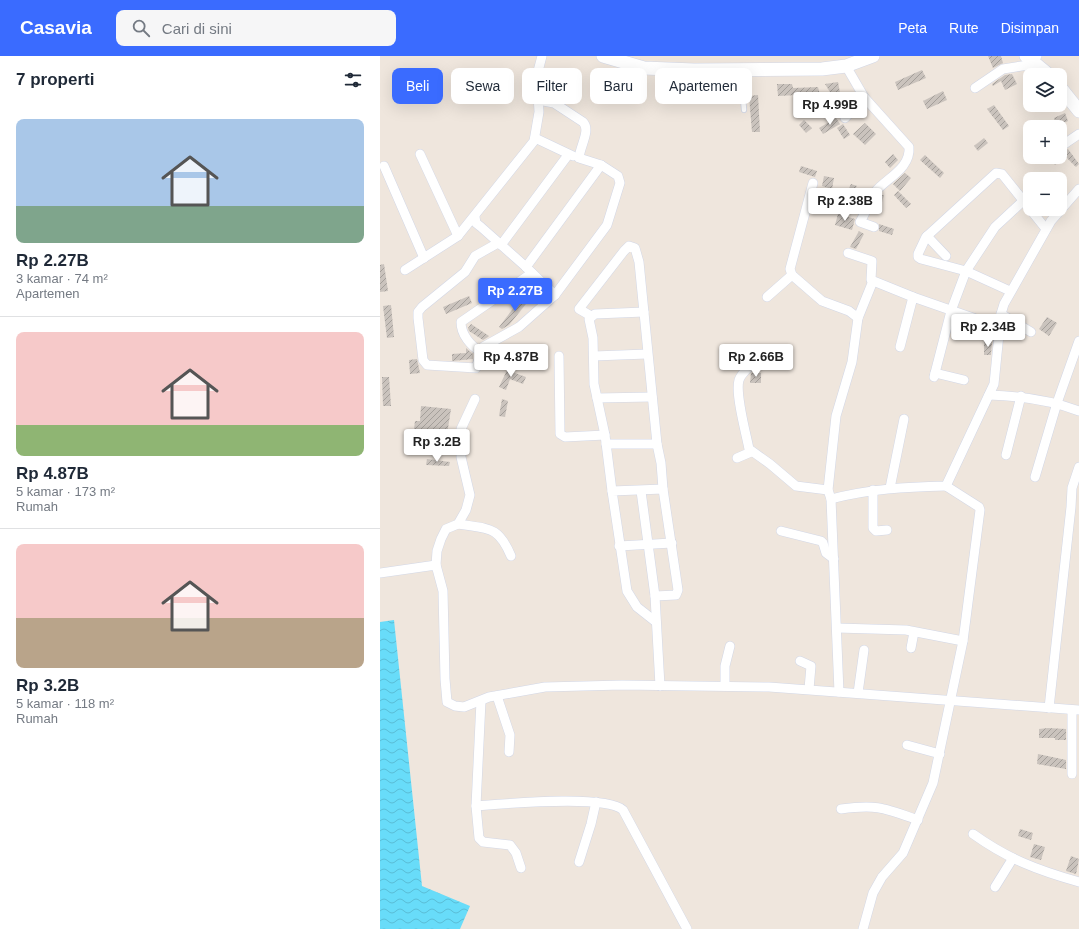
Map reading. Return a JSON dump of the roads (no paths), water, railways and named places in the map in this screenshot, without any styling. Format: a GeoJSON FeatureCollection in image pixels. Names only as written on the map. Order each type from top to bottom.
{"type":"FeatureCollection","features":[{"type":"Feature","properties":{"kind":"street"},"geometry":{"type":"LineString","coordinates":[[539,68],[542,56]]}},
{"type":"Feature","properties":{"kind":"street"},"geometry":{"type":"LineString","coordinates":[[603,56],[637,67],[655,69]]}},
{"type":"Feature","properties":{"kind":"street"},"geometry":{"type":"LineString","coordinates":[[752,70],[795,70],[846,66],[873,56]]}},
{"type":"Feature","properties":{"kind":"street"},"geometry":{"type":"LineString","coordinates":[[975,88],[1003,69],[1024,67],[1032,58],[1042,68]]}},
{"type":"Feature","properties":{"kind":"street"},"geometry":{"type":"LineString","coordinates":[[846,66],[864,97],[907,144],[909,150],[904,165],[876,192],[860,222],[874,227]]}},
{"type":"Feature","properties":{"kind":"street"},"geometry":{"type":"LineString","coordinates":[[1067,95],[1079,109]]}},
{"type":"Feature","properties":{"kind":"street"},"geometry":{"type":"LineString","coordinates":[[845,118],[864,97]]}},
{"type":"Feature","properties":{"kind":"street"},"geometry":{"type":"LineString","coordinates":[[405,270],[458,236],[475,217],[535,138],[539,112],[538,104]]}},
{"type":"Feature","properties":{"kind":"street"},"geometry":{"type":"LineString","coordinates":[[555,104],[586,125],[587,131],[580,147],[579,158]]}},
{"type":"Feature","properties":{"kind":"street"},"geometry":{"type":"LineString","coordinates":[[1067,142],[1079,134]]}},
{"type":"Feature","properties":{"kind":"street"},"geometry":{"type":"LineString","coordinates":[[535,138],[568,155],[601,165],[616,173],[620,178],[611,218],[555,295],[519,327],[483,347],[476,368],[427,364],[423,360],[418,312],[422,306],[465,272],[475,256],[499,244],[568,155]]}},
{"type":"Feature","properties":{"kind":"street"},"geometry":{"type":"LineString","coordinates":[[420,154],[458,236]]}},
{"type":"Feature","properties":{"kind":"street"},"geometry":{"type":"LineString","coordinates":[[481,352],[472,346],[461,326],[461,322],[529,270],[601,165]]}},
{"type":"Feature","properties":{"kind":"street"},"geometry":{"type":"LineString","coordinates":[[384,166],[424,258]]}},
{"type":"Feature","properties":{"kind":"street"},"geometry":{"type":"LineString","coordinates":[[964,380],[934,375],[951,311],[966,271],[995,227],[1023,201],[1002,174],[996,174],[928,236],[918,257],[966,271],[1010,291]]}},
{"type":"Feature","properties":{"kind":"street"},"geometry":{"type":"LineString","coordinates":[[813,183],[790,269],[792,275],[822,301],[849,311],[858,318]]}},
{"type":"Feature","properties":{"kind":"street"},"geometry":{"type":"LineString","coordinates":[[946,486],[994,384],[1000,314],[1010,291],[1051,221],[1079,189]]}},
{"type":"Feature","properties":{"kind":"street"},"geometry":{"type":"LineString","coordinates":[[1035,216],[1046,229]]}},
{"type":"Feature","properties":{"kind":"street"},"geometry":{"type":"LineString","coordinates":[[475,217],[476,223],[555,295]]}},
{"type":"Feature","properties":{"kind":"street"},"geometry":{"type":"LineString","coordinates":[[928,236],[946,256]]}},
{"type":"Feature","properties":{"kind":"street"},"geometry":{"type":"LineString","coordinates":[[644,312],[591,316],[579,309],[629,246],[635,248],[639,262],[644,312],[647,354],[657,444],[672,543],[677,592],[676,595],[654,596]]}},
{"type":"Feature","properties":{"kind":"street"},"geometry":{"type":"LineString","coordinates":[[848,253],[872,261],[873,265],[870,278],[873,281],[951,311],[999,327]]}},
{"type":"Feature","properties":{"kind":"street"},"geometry":{"type":"LineString","coordinates":[[767,297],[792,275]]}},
{"type":"Feature","properties":{"kind":"street"},"geometry":{"type":"LineString","coordinates":[[839,692],[831,500],[828,490],[836,416],[852,362],[858,318],[873,281]]}},
{"type":"Feature","properties":{"kind":"street"},"geometry":{"type":"LineString","coordinates":[[900,347],[913,297]]}},
{"type":"Feature","properties":{"kind":"street"},"geometry":{"type":"LineString","coordinates":[[1000,314],[1031,332]]}},
{"type":"Feature","properties":{"kind":"street"},"geometry":{"type":"LineString","coordinates":[[591,316],[589,319],[593,338],[594,384],[606,440],[627,591],[637,607],[656,622]]}},
{"type":"Feature","properties":{"kind":"street"},"geometry":{"type":"LineString","coordinates":[[1035,477],[1057,403],[1079,341]]}},
{"type":"Feature","properties":{"kind":"street"},"geometry":{"type":"LineString","coordinates":[[594,356],[647,354]]}},
{"type":"Feature","properties":{"kind":"street"},"geometry":{"type":"LineString","coordinates":[[559,356],[560,434],[562,436],[657,444]]}},
{"type":"Feature","properties":{"kind":"street"},"geometry":{"type":"LineString","coordinates":[[751,365],[743,374],[739,385],[740,410],[751,452],[770,464],[796,486],[828,490]]}},
{"type":"Feature","properties":{"kind":"street"},"geometry":{"type":"LineString","coordinates":[[989,395],[1021,396],[1057,403],[1079,411]]}},
{"type":"Feature","properties":{"kind":"street"},"geometry":{"type":"LineString","coordinates":[[1006,455],[1021,396]]}},
{"type":"Feature","properties":{"kind":"street"},"geometry":{"type":"LineString","coordinates":[[597,398],[652,397]]}},
{"type":"Feature","properties":{"kind":"street"},"geometry":{"type":"LineString","coordinates":[[458,524],[466,510],[470,495],[461,457],[461,429],[475,399]]}},
{"type":"Feature","properties":{"kind":"street"},"geometry":{"type":"LineString","coordinates":[[890,488],[904,419]]}},
{"type":"Feature","properties":{"kind":"street"},"geometry":{"type":"LineString","coordinates":[[737,458],[751,452]]}},
{"type":"Feature","properties":{"kind":"street"},"geometry":{"type":"LineString","coordinates":[[1049,708],[1075,507],[1072,488],[1079,467]]}},
{"type":"Feature","properties":{"kind":"street"},"geometry":{"type":"LineString","coordinates":[[831,500],[873,490],[946,486],[980,510],[963,641],[934,783],[903,853],[882,877],[873,893],[863,929]]}},
{"type":"Feature","properties":{"kind":"street"},"geometry":{"type":"LineString","coordinates":[[612,491],[663,489]]}},
{"type":"Feature","properties":{"kind":"street"},"geometry":{"type":"LineString","coordinates":[[873,490],[873,528],[876,531],[887,530]]}},
{"type":"Feature","properties":{"kind":"street"},"geometry":{"type":"LineString","coordinates":[[641,491],[654,596],[660,686]]}},
{"type":"Feature","properties":{"kind":"street"},"geometry":{"type":"LineString","coordinates":[[510,556],[504,540],[499,534],[492,530],[458,524],[446,529],[440,539],[436,565],[443,591],[447,702],[455,706],[464,707],[497,696],[545,687],[724,686],[858,693],[1075,710],[1072,774]]}},
{"type":"Feature","properties":{"kind":"street"},"geometry":{"type":"LineString","coordinates":[[781,531],[821,541],[826,553],[834,559]]}},
{"type":"Feature","properties":{"kind":"street"},"geometry":{"type":"LineString","coordinates":[[620,546],[672,543]]}},
{"type":"Feature","properties":{"kind":"street"},"geometry":{"type":"LineString","coordinates":[[380,573],[436,565]]}},
{"type":"Feature","properties":{"kind":"street"},"geometry":{"type":"LineString","coordinates":[[837,628],[914,632],[963,641]]}},
{"type":"Feature","properties":{"kind":"street"},"geometry":{"type":"LineString","coordinates":[[911,648],[914,632]]}},
{"type":"Feature","properties":{"kind":"street"},"geometry":{"type":"LineString","coordinates":[[724,686],[725,666],[730,646]]}},
{"type":"Feature","properties":{"kind":"street"},"geometry":{"type":"LineString","coordinates":[[858,693],[864,650]]}},
{"type":"Feature","properties":{"kind":"street"},"geometry":{"type":"LineString","coordinates":[[800,661],[811,666],[808,690]]}},
{"type":"Feature","properties":{"kind":"street"},"geometry":{"type":"LineString","coordinates":[[497,696],[510,735],[509,752]]}},
{"type":"Feature","properties":{"kind":"street"},"geometry":{"type":"LineString","coordinates":[[481,701],[476,806],[480,841],[510,845],[516,853],[521,868]]}},
{"type":"Feature","properties":{"kind":"street"},"geometry":{"type":"LineString","coordinates":[[906,746],[940,754]]}},
{"type":"Feature","properties":{"kind":"street"},"geometry":{"type":"LineString","coordinates":[[476,806],[536,802],[596,802],[615,805],[623,810],[686,929]]}},
{"type":"Feature","properties":{"kind":"street"},"geometry":{"type":"LineString","coordinates":[[579,862],[596,802]]}},
{"type":"Feature","properties":{"kind":"street"},"geometry":{"type":"LineString","coordinates":[[841,809],[865,806],[880,807],[918,820]]}},
{"type":"Feature","properties":{"kind":"street"},"geometry":{"type":"LineString","coordinates":[[973,834],[995,849],[1038,870],[1079,882]]}},
{"type":"Feature","properties":{"kind":"street"},"geometry":{"type":"LineString","coordinates":[[995,888],[1013,858]]}},
{"type":"Feature","properties":{"kind":"lane"},"geometry":{"type":"LineString","coordinates":[[744,104],[744,110]]}},
{"type":"Feature","properties":{"kind":"water"},"geometry":{"type":"Polygon","coordinates":[[[394,620],[422,886],[470,906],[460,929],[380,929],[380,622],[394,620]]]}}]}
